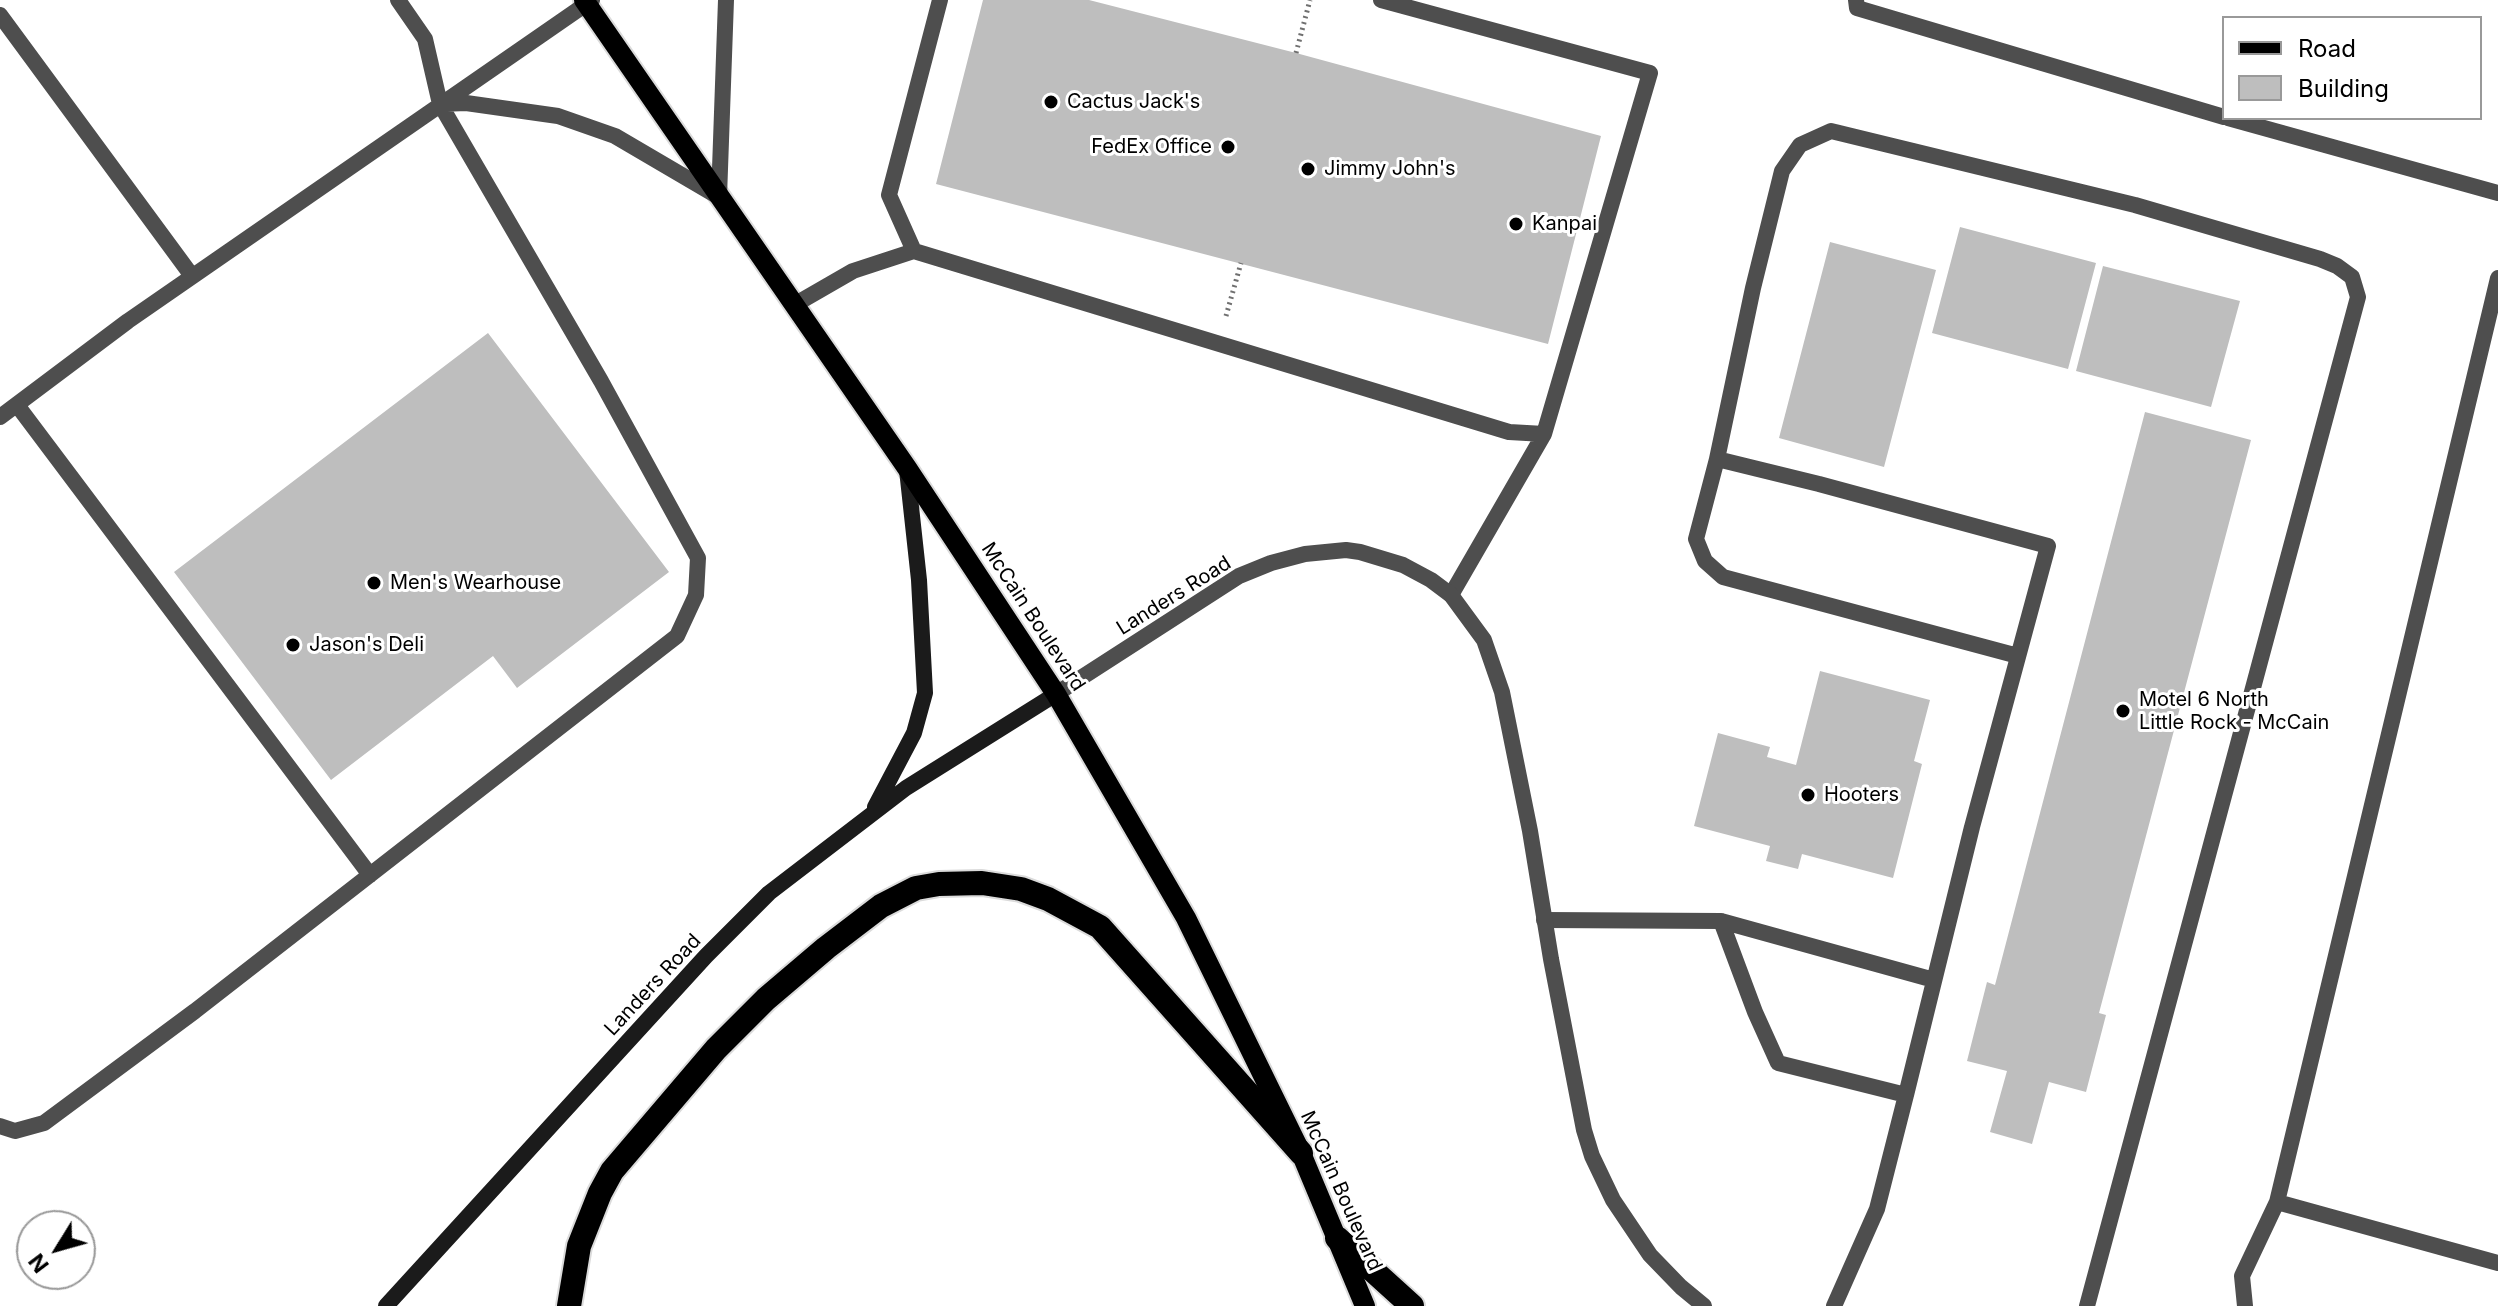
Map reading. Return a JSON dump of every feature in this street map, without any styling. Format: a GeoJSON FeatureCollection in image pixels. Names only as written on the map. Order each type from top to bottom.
{"type":"FeatureCollection","features":[{"type":"Feature","properties":{"kind":"highway"},"geometry":{"type":"LineString","coordinates":[[569,1306],[579,1246],[612,1171],[716,1049],[766,999],[881,906],[916,888],[982,883],[1021,889],[1057,903],[1100,927],[1301,1153]]}},
{"type":"Feature","properties":{"kind":"highway"},"geometry":{"type":"LineString","coordinates":[[1337,1238],[1412,1306]]}},
{"type":"Feature","properties":{"kind":"main road","name":"McCain Boulevard"},"geometry":{"type":"LineString","coordinates":[[591,1],[719,197],[907,468],[1056,694],[1186,918],[1301,1153],[1365,1306]]}},
{"type":"Feature","properties":{"kind":"main road"},"geometry":{"type":"LineString","coordinates":[[872,814],[914,733],[925,693],[919,580],[907,468]]}},
{"type":"Feature","properties":{"kind":"main road","name":"Landers Road"},"geometry":{"type":"LineString","coordinates":[[386,1306],[706,956],[769,893],[906,788],[1056,694]]}},
{"type":"Feature","properties":{"kind":"street"},"geometry":{"type":"LineString","coordinates":[[0,1126],[15,1131],[44,1123],[195,1011],[677,636],[696,595],[698,558],[601,381],[440,104],[425,39],[398,0]]}},
{"type":"Feature","properties":{"kind":"street"},"geometry":{"type":"LineString","coordinates":[[440,104],[466,103],[558,116],[615,136],[719,197],[726,0]]}},
{"type":"Feature","properties":{"kind":"street"},"geometry":{"type":"LineString","coordinates":[[914,251],[889,195],[940,0]]}},
{"type":"Feature","properties":{"kind":"street"},"geometry":{"type":"LineString","coordinates":[[1381,0],[1650,73],[1544,434],[1451,595]]}},
{"type":"Feature","properties":{"kind":"street"},"geometry":{"type":"LineString","coordinates":[[1856,0],[1857,8],[2222,116]]}},
{"type":"Feature","properties":{"kind":"street"},"geometry":{"type":"LineString","coordinates":[[0,417],[128,321],[591,1]]}},
{"type":"Feature","properties":{"kind":"street"},"geometry":{"type":"LineString","coordinates":[[0,15],[192,276]]}},
{"type":"Feature","properties":{"kind":"street"},"geometry":{"type":"LineString","coordinates":[[2237,120],[2498,193]]}},
{"type":"Feature","properties":{"kind":"street"},"geometry":{"type":"LineString","coordinates":[[2018,656],[1723,577],[1705,561],[1696,539],[1782,171],[1800,145],[1831,131],[2135,205],[2320,259],[2352,277],[2358,297],[2087,1306]]}},
{"type":"Feature","properties":{"kind":"street"},"geometry":{"type":"LineString","coordinates":[[794,305],[853,271],[914,251],[1509,432],[1544,434]]}},
{"type":"Feature","properties":{"kind":"street"},"geometry":{"type":"LineString","coordinates":[[2245,1306],[2242,1276],[2277,1202],[2498,278]]}},
{"type":"Feature","properties":{"kind":"street"},"geometry":{"type":"LineString","coordinates":[[17,405],[370,875]]}},
{"type":"Feature","properties":{"kind":"street"},"geometry":{"type":"LineString","coordinates":[[1717,459],[2048,546],[1972,827],[1877,1209],[1834,1306]]}},
{"type":"Feature","properties":{"kind":"street","name":"Landers Road"},"geometry":{"type":"LineString","coordinates":[[1056,694],[1239,576],[1305,554],[1346,550],[1360,552],[1403,565],[1451,595],[1484,640],[1502,692],[1584,1130],[1592,1156],[1613,1200],[1650,1255],[1704,1306]]}},
{"type":"Feature","properties":{"kind":"street"},"geometry":{"type":"LineString","coordinates":[[1544,920],[1721,921],[1934,980]]}},
{"type":"Feature","properties":{"kind":"street"},"geometry":{"type":"LineString","coordinates":[[1721,921],[1778,1063],[1906,1095]]}},
{"type":"Feature","properties":{"kind":"street"},"geometry":{"type":"LineString","coordinates":[[2277,1202],[2498,1263]]}},
{"type":"Feature","properties":{"kind":"path"},"geometry":{"type":"LineString","coordinates":[[1296,53],[1310,0]]}},
{"type":"Feature","properties":{"kind":"path"},"geometry":{"type":"LineString","coordinates":[[1219,344],[1241,263]]}},
{"type":"Feature","properties":{"kind":"building"},"geometry":{"type":"Polygon","coordinates":[[[983,0],[1089,0],[1601,136],[1548,344],[936,184],[983,0]]]}},
{"type":"Feature","properties":{"kind":"building"},"geometry":{"type":"Polygon","coordinates":[[[1960,227],[2096,263],[2068,369],[1932,333],[1960,227]]]}},
{"type":"Feature","properties":{"kind":"building"},"geometry":{"type":"Polygon","coordinates":[[[1830,242],[1936,270],[1884,467],[1779,438],[1830,242]]]}},
{"type":"Feature","properties":{"kind":"building"},"geometry":{"type":"Polygon","coordinates":[[[2103,266],[2240,301],[2211,407],[2076,371],[2103,266]]]}},
{"type":"Feature","properties":{"kind":"building"},"geometry":{"type":"Polygon","coordinates":[[[488,333],[669,572],[517,688],[493,656],[331,780],[174,572],[488,333]]]}},
{"type":"Feature","properties":{"kind":"building","name":"Motel 6 North Little Rock - McCain"},"geometry":{"type":"Polygon","coordinates":[[[2145,412],[2251,440],[2099,1013],[2106,1015],[2086,1092],[2049,1082],[2032,1144],[1990,1132],[2007,1071],[1967,1061],[1987,982],[1995,985],[2145,412]]]}},
{"type":"Feature","properties":{"kind":"building","name":"Hooters"},"geometry":{"type":"Polygon","coordinates":[[[1820,671],[1930,700],[1914,761],[1922,764],[1893,878],[1802,854],[1798,869],[1766,861],[1770,846],[1694,826],[1718,733],[1770,747],[1767,757],[1796,765],[1820,671]]]}},
{"type":"Feature","properties":{"kind":"place","name":"Cactus Jack's"},"geometry":{"type":"Point","coordinates":[1051,102]}},
{"type":"Feature","properties":{"kind":"place","name":"FedEx Office"},"geometry":{"type":"Point","coordinates":[1228,147]}},
{"type":"Feature","properties":{"kind":"place","name":"Jimmy John's"},"geometry":{"type":"Point","coordinates":[1308,169]}},
{"type":"Feature","properties":{"kind":"place","name":"Kanpai"},"geometry":{"type":"Point","coordinates":[1516,224]}},
{"type":"Feature","properties":{"kind":"place","name":"Men's Wearhouse"},"geometry":{"type":"Point","coordinates":[374,583]}},
{"type":"Feature","properties":{"kind":"place","name":"Jason's Deli"},"geometry":{"type":"Point","coordinates":[293,645]}},
{"type":"Feature","properties":{"kind":"place","name":"Motel 6 North Little Rock - McCain"},"geometry":{"type":"Point","coordinates":[2123,711]}},
{"type":"Feature","properties":{"kind":"place","name":"Hooters"},"geometry":{"type":"Point","coordinates":[1808,795]}}]}
